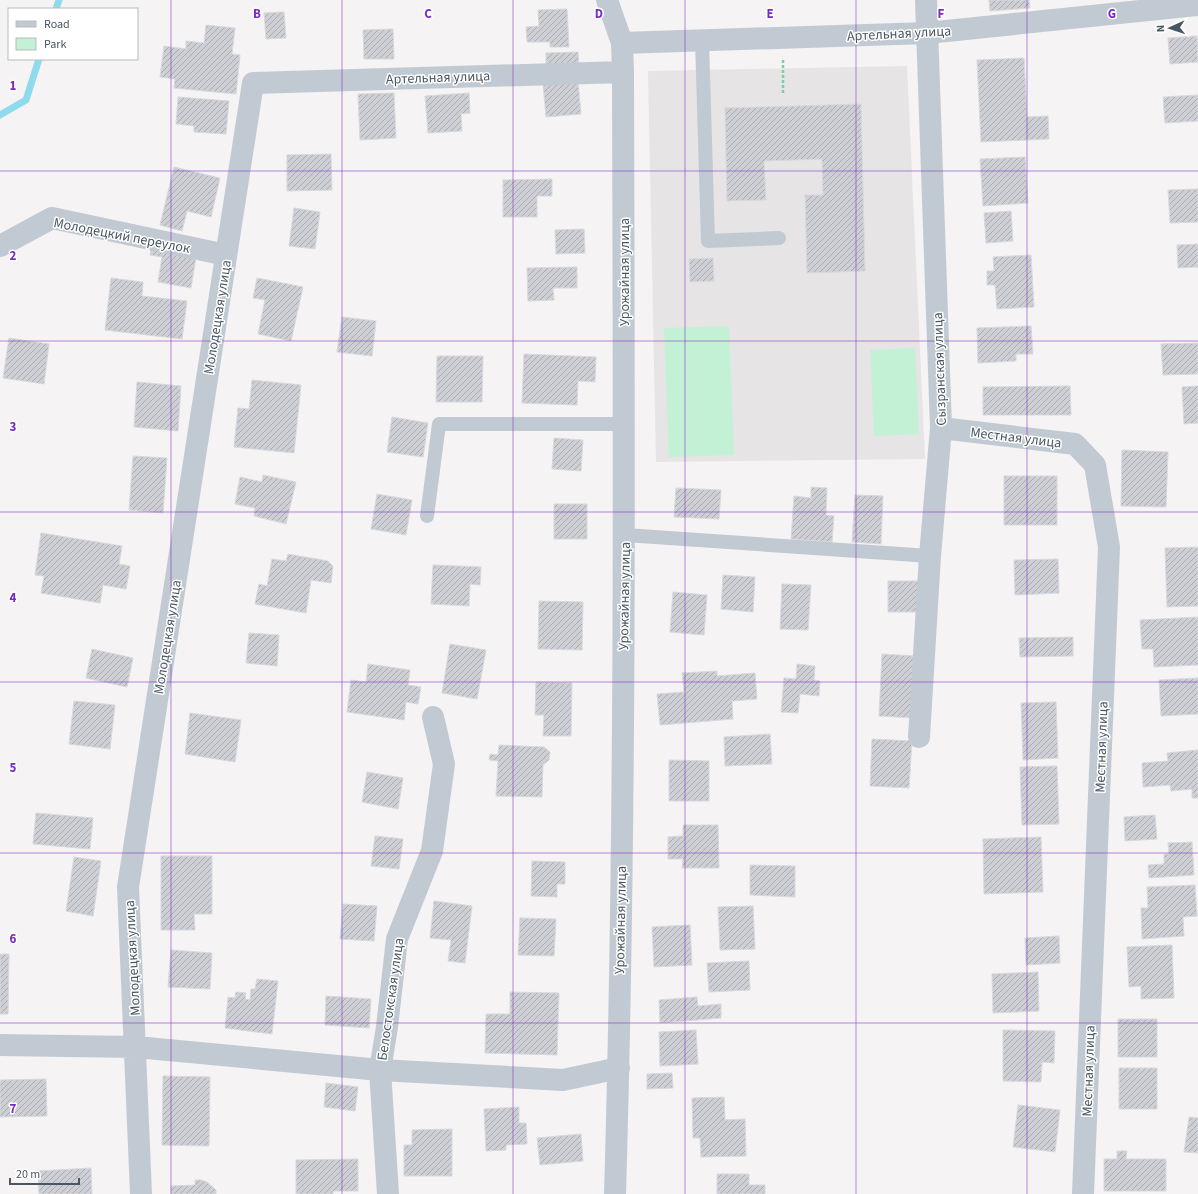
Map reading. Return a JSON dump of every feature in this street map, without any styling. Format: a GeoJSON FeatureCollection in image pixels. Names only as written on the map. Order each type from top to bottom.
{"type":"FeatureCollection","features":[{"type":"Feature","properties":{"kind":"street","name":"Сызранская улица"},"geometry":{"type":"LineString","coordinates":[[919,737],[930,556],[941,428],[926,0]]}},
{"type":"Feature","properties":{"kind":"street","name":"Урожайная улица"},"geometry":{"type":"LineString","coordinates":[[606,1],[622,43],[623,72],[625,535],[619,1068],[615,1194]]}},
{"type":"Feature","properties":{"kind":"street","name":"Артельная улица"},"geometry":{"type":"LineString","coordinates":[[622,43],[926,34],[1198,5]]}},
{"type":"Feature","properties":{"kind":"street","name":"Артельная улица"},"geometry":{"type":"LineString","coordinates":[[253,83],[623,72]]}},
{"type":"Feature","properties":{"kind":"street","name":"Молодецкая улица"},"geometry":{"type":"LineString","coordinates":[[140,1194],[136,1047],[128,887],[253,83]]}},
{"type":"Feature","properties":{"kind":"street","name":"Молодецкий переулок"},"geometry":{"type":"LineString","coordinates":[[0,246],[52,218],[226,255]]}},
{"type":"Feature","properties":{"kind":"street","name":"Местная улица"},"geometry":{"type":"LineString","coordinates":[[941,428],[1075,444],[1095,466],[1109,547],[1083,1194]]}},
{"type":"Feature","properties":{"kind":"street","name":"Белостокская улица"},"geometry":{"type":"LineString","coordinates":[[388,1194],[380,1070],[387,1027],[397,939],[432,851],[444,764],[433,717]]}},
{"type":"Feature","properties":{"kind":"street"},"geometry":{"type":"LineString","coordinates":[[0,1045],[136,1047],[380,1070],[563,1080],[619,1068]]}},
{"type":"Feature","properties":{"kind":"lane"},"geometry":{"type":"LineString","coordinates":[[702,40],[708,240],[780,238]]}},
{"type":"Feature","properties":{"kind":"lane"},"geometry":{"type":"LineString","coordinates":[[427,516],[439,424],[625,424]]}},
{"type":"Feature","properties":{"kind":"lane"},"geometry":{"type":"LineString","coordinates":[[625,535],[930,556]]}},
{"type":"Feature","properties":{"kind":"path"},"geometry":{"type":"LineString","coordinates":[[782,38],[783,95]]}},
{"type":"Feature","properties":{"kind":"shaded area"},"geometry":{"type":"Polygon","coordinates":[[[907,66],[925,459],[656,462],[648,71],[907,66]]]}},
{"type":"Feature","properties":{"kind":"green space"},"geometry":{"type":"Polygon","coordinates":[[[729,326],[734,455],[669,457],[664,328],[729,326]]]}},
{"type":"Feature","properties":{"kind":"green space"},"geometry":{"type":"Polygon","coordinates":[[[915,348],[919,434],[874,436],[870,350],[915,348]]]}},
{"type":"Feature","properties":{"kind":"building"},"geometry":{"type":"Polygon","coordinates":[[[989,0],[1029,0],[1030,8],[990,11],[989,0]]]}},
{"type":"Feature","properties":{"kind":"building"},"geometry":{"type":"Polygon","coordinates":[[[567,9],[569,47],[550,47],[550,42],[527,42],[526,27],[539,26],[538,10],[567,9]]]}},
{"type":"Feature","properties":{"kind":"building"},"geometry":{"type":"Polygon","coordinates":[[[284,12],[286,38],[266,39],[264,13],[284,12]]]}},
{"type":"Feature","properties":{"kind":"building"},"geometry":{"type":"Polygon","coordinates":[[[206,25],[235,28],[232,54],[240,55],[236,94],[174,88],[175,79],[160,77],[164,46],[186,49],[186,41],[204,43],[206,25]]]}},
{"type":"Feature","properties":{"kind":"building"},"geometry":{"type":"Polygon","coordinates":[[[393,29],[394,59],[364,59],[363,30],[393,29]]]}},
{"type":"Feature","properties":{"kind":"building"},"geometry":{"type":"Polygon","coordinates":[[[1197,36],[1198,62],[1170,64],[1168,38],[1197,36]]]}},
{"type":"Feature","properties":{"kind":"building"},"geometry":{"type":"Polygon","coordinates":[[[578,52],[579,65],[546,66],[546,53],[578,52]]]}},
{"type":"Feature","properties":{"kind":"building"},"geometry":{"type":"Polygon","coordinates":[[[1024,58],[1027,117],[1048,116],[1049,139],[981,142],[977,60],[1024,58]]]}},
{"type":"Feature","properties":{"kind":"building"},"geometry":{"type":"Polygon","coordinates":[[[578,81],[581,114],[546,117],[543,84],[578,81]]]}},
{"type":"Feature","properties":{"kind":"building"},"geometry":{"type":"Polygon","coordinates":[[[394,93],[396,138],[360,140],[358,94],[394,93]]]}},
{"type":"Feature","properties":{"kind":"building"},"geometry":{"type":"Polygon","coordinates":[[[469,93],[470,113],[461,114],[462,131],[428,133],[425,96],[469,93]]]}},
{"type":"Feature","properties":{"kind":"building"},"geometry":{"type":"Polygon","coordinates":[[[1198,95],[1198,121],[1165,123],[1163,97],[1198,95]]]}},
{"type":"Feature","properties":{"kind":"building"},"geometry":{"type":"Polygon","coordinates":[[[178,97],[229,101],[226,134],[194,132],[194,126],[176,124],[178,97]]]}},
{"type":"Feature","properties":{"kind":"building"},"geometry":{"type":"Polygon","coordinates":[[[861,104],[865,271],[807,273],[805,195],[823,195],[822,159],[764,161],[766,200],[727,201],[725,108],[861,104]]]}},
{"type":"Feature","properties":{"kind":"building"},"geometry":{"type":"Polygon","coordinates":[[[331,154],[332,190],[287,191],[287,155],[331,154]]]}},
{"type":"Feature","properties":{"kind":"building"},"geometry":{"type":"Polygon","coordinates":[[[1025,157],[1028,203],[983,206],[980,159],[1025,157]]]}},
{"type":"Feature","properties":{"kind":"building"},"geometry":{"type":"Polygon","coordinates":[[[174,167],[220,178],[211,217],[187,211],[182,231],[160,225],[174,167]]]}},
{"type":"Feature","properties":{"kind":"building"},"geometry":{"type":"Polygon","coordinates":[[[552,179],[552,196],[537,196],[537,217],[503,217],[503,180],[552,179]]]}},
{"type":"Feature","properties":{"kind":"building"},"geometry":{"type":"Polygon","coordinates":[[[1198,189],[1198,222],[1170,223],[1168,190],[1198,189]]]}},
{"type":"Feature","properties":{"kind":"building"},"geometry":{"type":"Polygon","coordinates":[[[294,208],[320,212],[315,249],[289,246],[294,208]]]}},
{"type":"Feature","properties":{"kind":"building"},"geometry":{"type":"Polygon","coordinates":[[[1011,211],[1013,241],[986,243],[984,213],[1011,211]]]}},
{"type":"Feature","properties":{"kind":"building"},"geometry":{"type":"Polygon","coordinates":[[[584,229],[585,253],[556,254],[555,230],[584,229]]]}},
{"type":"Feature","properties":{"kind":"building"},"geometry":{"type":"Polygon","coordinates":[[[152,243],[197,251],[191,288],[158,282],[162,257],[150,255],[152,243]]]}},
{"type":"Feature","properties":{"kind":"building"},"geometry":{"type":"Polygon","coordinates":[[[1198,244],[1198,267],[1178,268],[1177,245],[1198,244]]]}},
{"type":"Feature","properties":{"kind":"building"},"geometry":{"type":"Polygon","coordinates":[[[1031,255],[1034,307],[997,309],[995,285],[987,285],[987,271],[994,271],[993,257],[1031,255]]]}},
{"type":"Feature","properties":{"kind":"building"},"geometry":{"type":"Polygon","coordinates":[[[713,258],[714,281],[690,282],[689,259],[713,258]]]}},
{"type":"Feature","properties":{"kind":"building"},"geometry":{"type":"Polygon","coordinates":[[[577,267],[577,288],[553,288],[554,300],[528,301],[527,268],[577,267]]]}},
{"type":"Feature","properties":{"kind":"building"},"geometry":{"type":"Polygon","coordinates":[[[111,278],[143,282],[142,296],[187,301],[182,339],[105,330],[111,278]]]}},
{"type":"Feature","properties":{"kind":"building"},"geometry":{"type":"Polygon","coordinates":[[[257,278],[303,287],[291,341],[258,334],[265,300],[253,298],[257,278]]]}},
{"type":"Feature","properties":{"kind":"building"},"geometry":{"type":"Polygon","coordinates":[[[342,317],[376,321],[372,356],[337,352],[342,317]]]}},
{"type":"Feature","properties":{"kind":"building"},"geometry":{"type":"Polygon","coordinates":[[[1031,326],[1033,354],[1016,354],[1016,361],[978,363],[977,328],[1031,326]]]}},
{"type":"Feature","properties":{"kind":"building"},"geometry":{"type":"Polygon","coordinates":[[[9,338],[49,344],[44,384],[3,378],[9,338]]]}},
{"type":"Feature","properties":{"kind":"building"},"geometry":{"type":"Polygon","coordinates":[[[1198,343],[1198,374],[1163,375],[1161,344],[1198,343]]]}},
{"type":"Feature","properties":{"kind":"building"},"geometry":{"type":"Polygon","coordinates":[[[524,354],[596,357],[595,382],[578,381],[577,405],[522,403],[524,354]]]}},
{"type":"Feature","properties":{"kind":"building"},"geometry":{"type":"Polygon","coordinates":[[[437,356],[483,356],[482,402],[436,402],[437,356]]]}},
{"type":"Feature","properties":{"kind":"building"},"geometry":{"type":"Polygon","coordinates":[[[252,380],[301,385],[294,453],[234,447],[238,408],[249,409],[252,380]]]}},
{"type":"Feature","properties":{"kind":"building"},"geometry":{"type":"Polygon","coordinates":[[[137,382],[181,386],[178,431],[134,427],[137,382]]]}},
{"type":"Feature","properties":{"kind":"building"},"geometry":{"type":"Polygon","coordinates":[[[1070,386],[1071,415],[983,415],[983,387],[1070,386]]]}},
{"type":"Feature","properties":{"kind":"building"},"geometry":{"type":"Polygon","coordinates":[[[1198,386],[1198,423],[1184,424],[1182,387],[1198,386]]]}},
{"type":"Feature","properties":{"kind":"building"},"geometry":{"type":"Polygon","coordinates":[[[392,417],[428,423],[423,457],[387,452],[392,417]]]}},
{"type":"Feature","properties":{"kind":"building"},"geometry":{"type":"Polygon","coordinates":[[[554,438],[583,440],[581,471],[552,469],[554,438]]]}},
{"type":"Feature","properties":{"kind":"building"},"geometry":{"type":"Polygon","coordinates":[[[1122,450],[1168,452],[1166,507],[1121,506],[1122,450]]]}},
{"type":"Feature","properties":{"kind":"building"},"geometry":{"type":"Polygon","coordinates":[[[133,456],[167,458],[163,513],[129,510],[133,456]]]}},
{"type":"Feature","properties":{"kind":"building"},"geometry":{"type":"Polygon","coordinates":[[[263,475],[296,482],[286,524],[254,516],[255,508],[235,504],[240,477],[262,482],[263,475]]]}},
{"type":"Feature","properties":{"kind":"building"},"geometry":{"type":"Polygon","coordinates":[[[1004,476],[1057,476],[1057,525],[1004,525],[1004,476]]]}},
{"type":"Feature","properties":{"kind":"building"},"geometry":{"type":"Polygon","coordinates":[[[811,487],[827,488],[826,515],[834,516],[832,542],[791,539],[794,496],[811,498],[811,487]]]}},
{"type":"Feature","properties":{"kind":"building"},"geometry":{"type":"Polygon","coordinates":[[[676,488],[721,490],[719,519],[674,517],[676,488]]]}},
{"type":"Feature","properties":{"kind":"building"},"geometry":{"type":"Polygon","coordinates":[[[377,494],[412,500],[406,535],[371,529],[377,494]]]}},
{"type":"Feature","properties":{"kind":"building"},"geometry":{"type":"Polygon","coordinates":[[[855,495],[883,496],[881,544],[852,542],[855,495]]]}},
{"type":"Feature","properties":{"kind":"building"},"geometry":{"type":"Polygon","coordinates":[[[554,504],[587,504],[587,539],[554,539],[554,504]]]}},
{"type":"Feature","properties":{"kind":"building"},"geometry":{"type":"Polygon","coordinates":[[[41,533],[122,546],[119,564],[130,566],[126,589],[103,585],[100,603],[41,593],[44,576],[35,575],[41,533]]]}},
{"type":"Feature","properties":{"kind":"building"},"geometry":{"type":"Polygon","coordinates":[[[1198,547],[1198,606],[1167,607],[1165,548],[1198,547]]]}},
{"type":"Feature","properties":{"kind":"building"},"geometry":{"type":"Polygon","coordinates":[[[288,554],[328,561],[333,566],[331,583],[311,580],[306,613],[255,604],[259,584],[267,586],[272,559],[286,561],[288,554]]]}},
{"type":"Feature","properties":{"kind":"building"},"geometry":{"type":"Polygon","coordinates":[[[1058,559],[1059,593],[1015,595],[1014,560],[1058,559]]]}},
{"type":"Feature","properties":{"kind":"building"},"geometry":{"type":"Polygon","coordinates":[[[433,565],[481,567],[480,585],[470,584],[469,606],[431,604],[433,565]]]}},
{"type":"Feature","properties":{"kind":"building"},"geometry":{"type":"Polygon","coordinates":[[[723,575],[755,577],[753,612],[721,609],[723,575]]]}},
{"type":"Feature","properties":{"kind":"building"},"geometry":{"type":"Polygon","coordinates":[[[888,581],[919,581],[920,612],[888,612],[888,581]]]}},
{"type":"Feature","properties":{"kind":"building"},"geometry":{"type":"Polygon","coordinates":[[[782,584],[811,585],[808,630],[780,629],[782,584]]]}},
{"type":"Feature","properties":{"kind":"building"},"geometry":{"type":"Polygon","coordinates":[[[673,592],[707,595],[704,635],[670,632],[673,592]]]}},
{"type":"Feature","properties":{"kind":"building"},"geometry":{"type":"Polygon","coordinates":[[[539,601],[583,602],[582,650],[538,649],[539,601]]]}},
{"type":"Feature","properties":{"kind":"building"},"geometry":{"type":"Polygon","coordinates":[[[1198,617],[1198,665],[1154,667],[1153,649],[1142,649],[1140,620],[1198,617]]]}},
{"type":"Feature","properties":{"kind":"building"},"geometry":{"type":"Polygon","coordinates":[[[249,633],[279,635],[277,666],[246,663],[249,633]]]}},
{"type":"Feature","properties":{"kind":"building"},"geometry":{"type":"Polygon","coordinates":[[[1073,637],[1073,656],[1020,657],[1019,638],[1073,637]]]}},
{"type":"Feature","properties":{"kind":"building"},"geometry":{"type":"Polygon","coordinates":[[[450,644],[486,650],[477,699],[442,693],[450,644]]]}},
{"type":"Feature","properties":{"kind":"building"},"geometry":{"type":"Polygon","coordinates":[[[92,649],[133,658],[127,687],[86,678],[92,649]]]}},
{"type":"Feature","properties":{"kind":"building"},"geometry":{"type":"Polygon","coordinates":[[[882,654],[916,656],[914,718],[879,716],[882,654]]]}},
{"type":"Feature","properties":{"kind":"building"},"geometry":{"type":"Polygon","coordinates":[[[368,664],[410,670],[408,685],[421,687],[418,704],[406,702],[404,720],[347,712],[351,680],[366,682],[368,664]]]}},
{"type":"Feature","properties":{"kind":"building"},"geometry":{"type":"Polygon","coordinates":[[[797,664],[815,666],[814,680],[820,681],[819,696],[800,694],[798,713],[781,712],[784,678],[796,679],[797,664]]]}},
{"type":"Feature","properties":{"kind":"building"},"geometry":{"type":"Polygon","coordinates":[[[717,671],[717,676],[755,673],[757,699],[732,701],[733,719],[660,725],[657,694],[684,692],[682,673],[717,671]]]}},
{"type":"Feature","properties":{"kind":"building"},"geometry":{"type":"Polygon","coordinates":[[[1198,678],[1198,714],[1161,716],[1159,680],[1198,678]]]}},
{"type":"Feature","properties":{"kind":"building"},"geometry":{"type":"Polygon","coordinates":[[[536,682],[572,683],[571,736],[543,736],[544,715],[535,715],[536,682]]]}},
{"type":"Feature","properties":{"kind":"building"},"geometry":{"type":"Polygon","coordinates":[[[74,701],[115,705],[110,749],[69,744],[74,701]]]}},
{"type":"Feature","properties":{"kind":"building"},"geometry":{"type":"Polygon","coordinates":[[[1056,702],[1058,758],[1023,760],[1021,703],[1056,702]]]}},
{"type":"Feature","properties":{"kind":"building"},"geometry":{"type":"Polygon","coordinates":[[[190,713],[241,720],[235,762],[185,754],[190,713]]]}},
{"type":"Feature","properties":{"kind":"building"},"geometry":{"type":"Polygon","coordinates":[[[770,734],[772,764],[725,766],[724,737],[770,734]]]}},
{"type":"Feature","properties":{"kind":"building"},"geometry":{"type":"Polygon","coordinates":[[[872,739],[912,741],[909,788],[870,786],[872,739]]]}},
{"type":"Feature","properties":{"kind":"building"},"geometry":{"type":"Polygon","coordinates":[[[499,745],[544,747],[550,752],[549,760],[543,765],[542,797],[496,796],[498,761],[489,760],[490,754],[498,755],[499,745]]]}},
{"type":"Feature","properties":{"kind":"building"},"geometry":{"type":"Polygon","coordinates":[[[1198,750],[1198,798],[1192,798],[1192,789],[1171,791],[1170,785],[1143,787],[1142,763],[1168,761],[1167,753],[1198,750]]]}},
{"type":"Feature","properties":{"kind":"building"},"geometry":{"type":"Polygon","coordinates":[[[669,760],[709,761],[709,801],[669,801],[669,760]]]}},
{"type":"Feature","properties":{"kind":"building"},"geometry":{"type":"Polygon","coordinates":[[[1057,766],[1059,824],[1022,825],[1020,767],[1057,766]]]}},
{"type":"Feature","properties":{"kind":"building"},"geometry":{"type":"Polygon","coordinates":[[[367,772],[403,778],[398,809],[362,802],[367,772]]]}},
{"type":"Feature","properties":{"kind":"building"},"geometry":{"type":"Polygon","coordinates":[[[36,813],[93,818],[90,849],[33,844],[36,813]]]}},
{"type":"Feature","properties":{"kind":"building"},"geometry":{"type":"Polygon","coordinates":[[[1155,815],[1157,839],[1125,841],[1124,817],[1155,815]]]}},
{"type":"Feature","properties":{"kind":"building"},"geometry":{"type":"Polygon","coordinates":[[[683,825],[718,825],[719,868],[682,868],[683,859],[668,859],[668,837],[683,836],[683,825]]]}},
{"type":"Feature","properties":{"kind":"building"},"geometry":{"type":"Polygon","coordinates":[[[375,836],[403,839],[399,869],[371,866],[375,836]]]}},
{"type":"Feature","properties":{"kind":"building"},"geometry":{"type":"Polygon","coordinates":[[[1041,837],[1043,892],[984,894],[983,839],[1041,837]]]}},
{"type":"Feature","properties":{"kind":"building"},"geometry":{"type":"Polygon","coordinates":[[[1192,842],[1194,875],[1149,878],[1148,865],[1164,864],[1164,854],[1169,854],[1168,843],[1192,842]]]}},
{"type":"Feature","properties":{"kind":"building"},"geometry":{"type":"Polygon","coordinates":[[[161,856],[212,856],[212,914],[194,914],[195,930],[161,930],[161,856]]]}},
{"type":"Feature","properties":{"kind":"building"},"geometry":{"type":"Polygon","coordinates":[[[74,857],[101,861],[93,916],[66,911],[74,857]]]}},
{"type":"Feature","properties":{"kind":"building"},"geometry":{"type":"Polygon","coordinates":[[[532,861],[565,862],[565,884],[557,884],[557,897],[531,896],[532,861]]]}},
{"type":"Feature","properties":{"kind":"building"},"geometry":{"type":"Polygon","coordinates":[[[750,865],[795,866],[795,897],[750,895],[750,865]]]}},
{"type":"Feature","properties":{"kind":"building"},"geometry":{"type":"Polygon","coordinates":[[[1195,885],[1197,916],[1183,917],[1184,936],[1142,939],[1141,908],[1148,908],[1147,887],[1195,885]]]}},
{"type":"Feature","properties":{"kind":"building"},"geometry":{"type":"Polygon","coordinates":[[[434,901],[472,906],[465,963],[448,961],[451,940],[430,938],[434,901]]]}},
{"type":"Feature","properties":{"kind":"building"},"geometry":{"type":"Polygon","coordinates":[[[343,904],[377,906],[374,941],[340,939],[343,904]]]}},
{"type":"Feature","properties":{"kind":"building"},"geometry":{"type":"Polygon","coordinates":[[[753,906],[755,949],[720,950],[718,907],[753,906]]]}},
{"type":"Feature","properties":{"kind":"building"},"geometry":{"type":"Polygon","coordinates":[[[520,918],[556,919],[554,956],[518,955],[520,918]]]}},
{"type":"Feature","properties":{"kind":"building"},"geometry":{"type":"Polygon","coordinates":[[[690,925],[692,965],[654,967],[652,927],[690,925]]]}},
{"type":"Feature","properties":{"kind":"building"},"geometry":{"type":"Polygon","coordinates":[[[1059,936],[1060,963],[1026,965],[1025,938],[1059,936]]]}},
{"type":"Feature","properties":{"kind":"building"},"geometry":{"type":"Polygon","coordinates":[[[1172,945],[1174,998],[1141,999],[1141,986],[1129,987],[1127,947],[1172,945]]]}},
{"type":"Feature","properties":{"kind":"building"},"geometry":{"type":"Polygon","coordinates":[[[171,950],[212,953],[210,989],[168,987],[171,950]]]}},
{"type":"Feature","properties":{"kind":"building"},"geometry":{"type":"Polygon","coordinates":[[[0,954],[9,954],[8,1014],[0,1014],[0,954]]]}},
{"type":"Feature","properties":{"kind":"building"},"geometry":{"type":"Polygon","coordinates":[[[749,961],[750,990],[709,992],[707,963],[749,961]]]}},
{"type":"Feature","properties":{"kind":"building"},"geometry":{"type":"Polygon","coordinates":[[[1038,972],[1039,1011],[993,1013],[992,974],[1038,972]]]}},
{"type":"Feature","properties":{"kind":"building"},"geometry":{"type":"Polygon","coordinates":[[[257,979],[278,981],[272,1034],[225,1028],[228,997],[235,998],[236,992],[246,993],[245,999],[250,1000],[251,989],[255,989],[257,979]]]}},
{"type":"Feature","properties":{"kind":"building"},"geometry":{"type":"Polygon","coordinates":[[[510,992],[559,993],[557,1055],[485,1053],[486,1014],[510,1014],[510,992]]]}},
{"type":"Feature","properties":{"kind":"building"},"geometry":{"type":"Polygon","coordinates":[[[326,996],[371,999],[369,1028],[325,1025],[326,996]]]}},
{"type":"Feature","properties":{"kind":"building"},"geometry":{"type":"Polygon","coordinates":[[[697,997],[698,1006],[721,1004],[721,1018],[660,1023],[659,1000],[697,997]]]}},
{"type":"Feature","properties":{"kind":"building"},"geometry":{"type":"Polygon","coordinates":[[[1118,1019],[1157,1019],[1157,1057],[1118,1057],[1118,1019]]]}},
{"type":"Feature","properties":{"kind":"building"},"geometry":{"type":"Polygon","coordinates":[[[696,1030],[698,1064],[660,1066],[659,1032],[696,1030]]]}},
{"type":"Feature","properties":{"kind":"building"},"geometry":{"type":"Polygon","coordinates":[[[1003,1030],[1055,1031],[1054,1063],[1042,1062],[1041,1082],[1003,1081],[1003,1030]]]}},
{"type":"Feature","properties":{"kind":"building"},"geometry":{"type":"Polygon","coordinates":[[[1119,1068],[1157,1068],[1157,1109],[1119,1109],[1119,1068]]]}},
{"type":"Feature","properties":{"kind":"building"},"geometry":{"type":"Polygon","coordinates":[[[672,1073],[673,1088],[647,1089],[647,1074],[672,1073]]]}},
{"type":"Feature","properties":{"kind":"building"},"geometry":{"type":"Polygon","coordinates":[[[163,1076],[210,1077],[209,1146],[162,1145],[163,1076]]]}},
{"type":"Feature","properties":{"kind":"building"},"geometry":{"type":"Polygon","coordinates":[[[46,1079],[47,1116],[0,1117],[0,1080],[46,1079]]]}},
{"type":"Feature","properties":{"kind":"building"},"geometry":{"type":"Polygon","coordinates":[[[326,1083],[358,1087],[355,1111],[324,1107],[326,1083]]]}},
{"type":"Feature","properties":{"kind":"building"},"geometry":{"type":"Polygon","coordinates":[[[724,1097],[725,1120],[745,1119],[746,1156],[701,1157],[700,1138],[693,1138],[692,1098],[724,1097]]]}},
{"type":"Feature","properties":{"kind":"building"},"geometry":{"type":"Polygon","coordinates":[[[1018,1105],[1060,1110],[1055,1152],[1013,1147],[1018,1105]]]}},
{"type":"Feature","properties":{"kind":"building"},"geometry":{"type":"Polygon","coordinates":[[[519,1107],[519,1123],[526,1123],[527,1144],[506,1145],[506,1150],[486,1151],[484,1109],[519,1107]]]}},
{"type":"Feature","properties":{"kind":"building"},"geometry":{"type":"Polygon","coordinates":[[[1189,1117],[1198,1118],[1198,1153],[1184,1152],[1189,1117]]]}},
{"type":"Feature","properties":{"kind":"building"},"geometry":{"type":"Polygon","coordinates":[[[452,1129],[452,1176],[404,1176],[404,1145],[412,1145],[412,1130],[452,1129]]]}},
{"type":"Feature","properties":{"kind":"building"},"geometry":{"type":"Polygon","coordinates":[[[581,1134],[583,1161],[540,1165],[537,1138],[581,1134]]]}},
{"type":"Feature","properties":{"kind":"building"},"geometry":{"type":"Polygon","coordinates":[[[1117,1151],[1127,1151],[1126,1159],[1166,1159],[1166,1191],[1104,1191],[1104,1159],[1117,1159],[1117,1151]]]}},
{"type":"Feature","properties":{"kind":"building"},"geometry":{"type":"Polygon","coordinates":[[[358,1159],[358,1191],[333,1191],[333,1194],[296,1194],[296,1160],[358,1159]]]}},
{"type":"Feature","properties":{"kind":"building"},"geometry":{"type":"Polygon","coordinates":[[[91,1168],[92,1194],[39,1194],[38,1171],[91,1168]]]}},
{"type":"Feature","properties":{"kind":"building"},"geometry":{"type":"Polygon","coordinates":[[[717,1174],[749,1174],[749,1185],[765,1185],[765,1194],[717,1194],[717,1174]]]}},
{"type":"Feature","properties":{"kind":"building"},"geometry":{"type":"Polygon","coordinates":[[[195,1180],[207,1182],[216,1190],[216,1194],[171,1194],[171,1186],[195,1185],[195,1180]]]}},
{"type":"Feature","properties":{"kind":"waterway"},"geometry":{"type":"LineString","coordinates":[[56,8],[59,0]]}},
{"type":"Feature","properties":{"kind":"waterway"},"geometry":{"type":"LineString","coordinates":[[0,115],[26,100],[39,60]]}}]}
